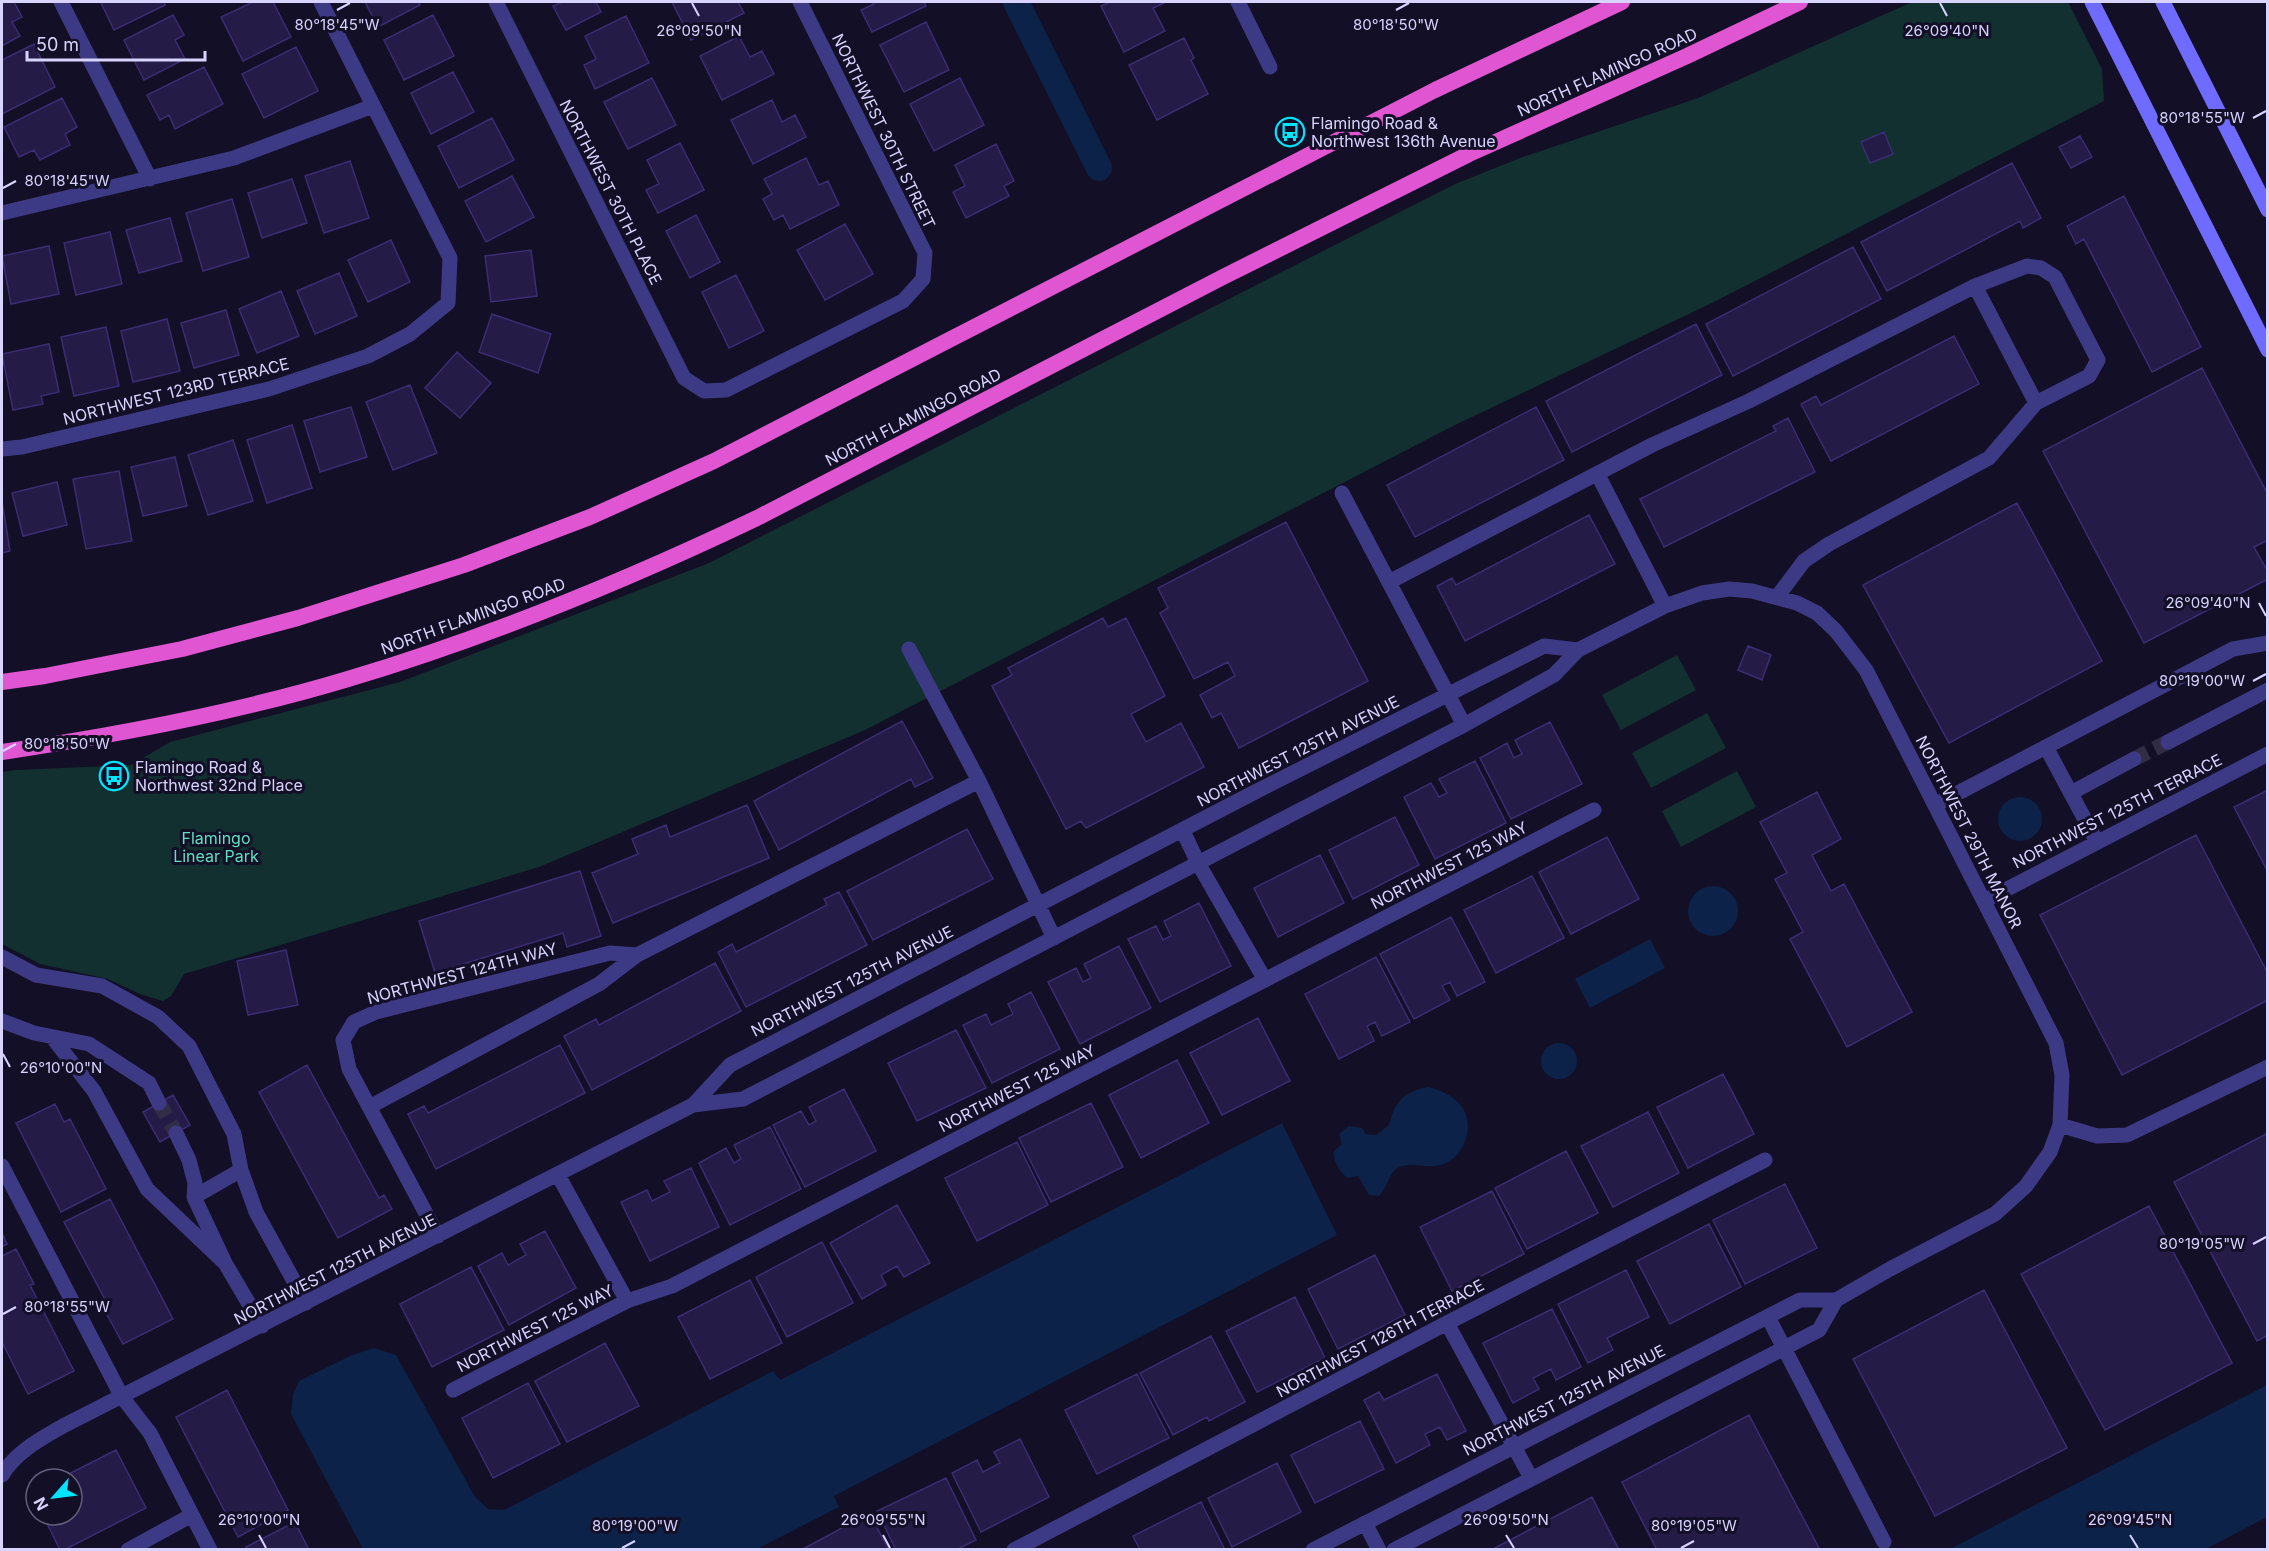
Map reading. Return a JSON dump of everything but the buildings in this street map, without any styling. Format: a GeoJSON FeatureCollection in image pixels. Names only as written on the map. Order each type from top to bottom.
{"type":"FeatureCollection","features":[{"type":"Feature","properties":{"kind":"highway"},"geometry":{"type":"LineString","coordinates":[[2,682],[57,674],[182,649],[298,618],[464,565],[590,517],[714,461],[1435,90],[1622,2]]}},
{"type":"Feature","properties":{"kind":"highway","name":"NORTH FLAMINGO ROAD"},"geometry":{"type":"LineString","coordinates":[[2,752],[212,714],[347,680],[485,634],[679,555],[757,518],[1223,277],[1459,160],[1688,56],[1800,2]]}},
{"type":"Feature","properties":{"kind":"main road"},"geometry":{"type":"LineString","coordinates":[[2092,2],[2268,350]]}},
{"type":"Feature","properties":{"kind":"main road"},"geometry":{"type":"LineString","coordinates":[[2163,2],[2268,210]]}},
{"type":"Feature","properties":{"kind":"street"},"geometry":{"type":"LineString","coordinates":[[61,2],[150,179]]}},
{"type":"Feature","properties":{"kind":"street"},"geometry":{"type":"LineString","coordinates":[[2,213],[234,158],[373,106],[321,2]]}},
{"type":"Feature","properties":{"kind":"street","name":"NORTHWEST 30TH PLACE"},"geometry":{"type":"LineString","coordinates":[[496,2],[684,378],[704,391],[726,390],[903,301],[923,279]]}},
{"type":"Feature","properties":{"kind":"street","name":"NORTHWEST 30TH STREET"},"geometry":{"type":"LineString","coordinates":[[800,2],[925,253],[923,279]]}},
{"type":"Feature","properties":{"kind":"street"},"geometry":{"type":"LineString","coordinates":[[1238,2],[1270,67]]}},
{"type":"Feature","properties":{"kind":"street","name":"NORTHWEST 123RD TERRACE"},"geometry":{"type":"LineString","coordinates":[[2,449],[21,447],[269,389],[368,356],[410,334],[448,303],[450,258],[373,106]]}},
{"type":"Feature","properties":{"kind":"street"},"geometry":{"type":"LineString","coordinates":[[1389,582],[1652,445],[1749,401],[1975,286],[2027,266],[2041,268],[2055,277],[2098,360],[2089,376],[2036,403],[1989,458],[1829,544],[1804,561],[1777,597]]}},
{"type":"Feature","properties":{"kind":"street"},"geometry":{"type":"LineString","coordinates":[[1975,286],[2036,403]]}},
{"type":"Feature","properties":{"kind":"street"},"geometry":{"type":"LineString","coordinates":[[1598,475],[1665,606]]}},
{"type":"Feature","properties":{"kind":"street"},"geometry":{"type":"LineString","coordinates":[[1342,493],[1464,725]]}},
{"type":"Feature","properties":{"kind":"street","name":"NORTHWEST 125TH AVENUE"},"geometry":{"type":"LineString","coordinates":[[693,1105],[743,1099],[1464,725],[1554,675],[1578,650],[1665,606],[1702,593],[1729,589],[1752,591],[1777,597]]}},
{"type":"Feature","properties":{"kind":"street","name":"NORTHWEST 29TH MANOR"},"geometry":{"type":"LineString","coordinates":[[1777,597],[1817,613],[1853,650],[1866,670],[2056,1043],[2062,1074],[2060,1125]]}},
{"type":"Feature","properties":{"kind":"street"},"geometry":{"type":"LineString","coordinates":[[1935,805],[2233,650],[2268,643]]}},
{"type":"Feature","properties":{"kind":"street","name":"NORTHWEST 125TH AVENUE"},"geometry":{"type":"LineString","coordinates":[[2,1475],[10,1462],[33,1444],[63,1426],[693,1105],[730,1065],[1544,646],[1578,650]]}},
{"type":"Feature","properties":{"kind":"street"},"geometry":{"type":"LineString","coordinates":[[909,650],[979,781],[1054,938]]}},
{"type":"Feature","properties":{"kind":"street"},"geometry":{"type":"LineString","coordinates":[[2168,742],[2268,690]]}},
{"type":"Feature","properties":{"kind":"street"},"geometry":{"type":"LineString","coordinates":[[2046,747],[2097,842]]}},
{"type":"Feature","properties":{"kind":"street","name":"NORTHWEST 125TH TERRACE"},"geometry":{"type":"LineString","coordinates":[[1984,901],[2268,754]]}},
{"type":"Feature","properties":{"kind":"street"},"geometry":{"type":"LineString","coordinates":[[2071,793],[2134,759]]}},
{"type":"Feature","properties":{"kind":"street","name":"NORTHWEST 124TH WAY"},"geometry":{"type":"LineString","coordinates":[[370,1106],[599,984],[637,955],[979,781]]}},
{"type":"Feature","properties":{"kind":"street","name":"NORTHWEST 125 WAY"},"geometry":{"type":"LineString","coordinates":[[453,1390],[627,1301],[672,1286],[1594,810]]}},
{"type":"Feature","properties":{"kind":"street"},"geometry":{"type":"LineString","coordinates":[[1183,831],[1264,980]]}},
{"type":"Feature","properties":{"kind":"street","name":"NORTHWEST 124TH WAY"},"geometry":{"type":"LineString","coordinates":[[438,1236],[349,1069],[343,1041],[354,1022],[387,1009],[587,958],[610,953],[637,955]]}},
{"type":"Feature","properties":{"kind":"street"},"geometry":{"type":"LineString","coordinates":[[2,957],[36,975],[102,986],[158,1017],[189,1046],[234,1134],[241,1170],[256,1212],[306,1303]]}},
{"type":"Feature","properties":{"kind":"street"},"geometry":{"type":"LineString","coordinates":[[2,1021],[34,1033],[89,1044],[149,1083],[159,1103]]}},
{"type":"Feature","properties":{"kind":"street"},"geometry":{"type":"LineString","coordinates":[[52,1037],[94,1091],[147,1189],[225,1263]]}},
{"type":"Feature","properties":{"kind":"street"},"geometry":{"type":"LineString","coordinates":[[2060,1125],[2097,1136],[2127,1135],[2268,1067]]}},
{"type":"Feature","properties":{"kind":"street","name":"NORTHWEST 125TH AVENUE"},"geometry":{"type":"LineString","coordinates":[[1313,1550],[1800,1300],[1836,1300],[1995,1214],[2026,1186],[2050,1152],[2060,1125]]}},
{"type":"Feature","properties":{"kind":"street"},"geometry":{"type":"LineString","coordinates":[[176,1133],[189,1160],[195,1183],[194,1197],[225,1263],[262,1326]]}},
{"type":"Feature","properties":{"kind":"street","name":"NORTHWEST 126TH TERRACE"},"geometry":{"type":"LineString","coordinates":[[1014,1550],[1447,1323],[1765,1160]]}},
{"type":"Feature","properties":{"kind":"street"},"geometry":{"type":"LineString","coordinates":[[2,1166],[122,1397],[150,1433],[210,1550]]}},
{"type":"Feature","properties":{"kind":"street"},"geometry":{"type":"LineString","coordinates":[[194,1197],[241,1170]]}},
{"type":"Feature","properties":{"kind":"street"},"geometry":{"type":"LineString","coordinates":[[558,1175],[627,1301]]}},
{"type":"Feature","properties":{"kind":"street"},"geometry":{"type":"LineString","coordinates":[[1394,1550],[1819,1330],[1836,1300]]}},
{"type":"Feature","properties":{"kind":"street"},"geometry":{"type":"LineString","coordinates":[[1768,1317],[1884,1542]]}},
{"type":"Feature","properties":{"kind":"street"},"geometry":{"type":"LineString","coordinates":[[1447,1323],[1531,1478]]}},
{"type":"Feature","properties":{"kind":"street"},"geometry":{"type":"LineString","coordinates":[[128,1550],[192,1515]]}},
{"type":"Feature","properties":{"kind":"street"},"geometry":{"type":"LineString","coordinates":[[1365,1523],[1379,1550]]}},
{"type":"Feature","properties":{"kind":"green space","name":"Flamingo Linear Park"},"geometry":{"type":"Polygon","coordinates":[[[1912,2],[2068,2],[2102,69],[2104,101],[1714,302],[1453,426],[865,730],[539,867],[184,974],[171,996],[163,1001],[140,994],[108,979],[40,964],[2,944],[2,772],[131,765],[170,742],[400,682],[709,563],[1455,184],[1520,158],[1698,98],[1912,2]]]}},
{"type":"Feature","properties":{"kind":"green space"},"geometry":{"type":"Polygon","coordinates":[[[1677,655],[1696,690],[1621,730],[1602,695],[1677,655]]]}},
{"type":"Feature","properties":{"kind":"green space"},"geometry":{"type":"Polygon","coordinates":[[[1707,713],[1726,748],[1651,788],[1632,753],[1707,713]]]}},
{"type":"Feature","properties":{"kind":"green space"},"geometry":{"type":"Polygon","coordinates":[[[1737,771],[1756,807],[1681,847],[1662,811],[1737,771]]]}},
{"type":"Feature","properties":{"kind":"water"},"geometry":{"type":"Polygon","coordinates":[[[2020,797],[2035,804],[2042,819],[2035,834],[2020,841],[2005,834],[1998,819],[2005,804],[2020,797]]]}},
{"type":"Feature","properties":{"kind":"water"},"geometry":{"type":"Polygon","coordinates":[[[1713,886],[1722,888],[1733,897],[1738,911],[1736,920],[1727,931],[1713,936],[1704,934],[1693,925],[1688,911],[1690,902],[1699,891],[1713,886]]]}},
{"type":"Feature","properties":{"kind":"water"},"geometry":{"type":"Polygon","coordinates":[[[1650,939],[1665,968],[1590,1008],[1575,979],[1650,939]]]}},
{"type":"Feature","properties":{"kind":"water"},"geometry":{"type":"Polygon","coordinates":[[[1559,1043],[1572,1048],[1577,1061],[1572,1074],[1559,1079],[1546,1074],[1541,1061],[1546,1048],[1559,1043]]]}},
{"type":"Feature","properties":{"kind":"water"},"geometry":{"type":"Polygon","coordinates":[[[1428,1087],[1452,1097],[1467,1116],[1467,1134],[1462,1147],[1454,1158],[1446,1163],[1431,1166],[1409,1165],[1396,1169],[1379,1196],[1369,1195],[1358,1176],[1347,1178],[1336,1163],[1333,1152],[1342,1144],[1339,1134],[1349,1126],[1362,1128],[1366,1134],[1376,1135],[1389,1125],[1401,1099],[1412,1092],[1428,1087]]]}},
{"type":"Feature","properties":{"kind":"water"},"geometry":{"type":"Polygon","coordinates":[[[1282,1123],[1337,1235],[834,1496],[839,1507],[757,1549],[363,1549],[291,1414],[293,1395],[299,1381],[350,1356],[374,1348],[396,1355],[475,1497],[488,1509],[504,1510],[773,1371],[780,1380],[1282,1123]]]}},
{"type":"Feature","properties":{"kind":"water"},"geometry":{"type":"Polygon","coordinates":[[[2267,1385],[2267,1517],[2206,1549],[1950,1549],[2267,1385]]]}},
{"type":"Feature","properties":{"kind":"waterway"},"geometry":{"type":"LineString","coordinates":[[1016,2],[1099,168]]}},
{"type":"Feature","properties":{"kind":"tunnel"},"geometry":{"type":"LineString","coordinates":[[2134,759],[2168,742]]}},
{"type":"Feature","properties":{"kind":"tunnel"},"geometry":{"type":"LineString","coordinates":[[159,1103],[176,1133]]}},
{"type":"Feature","properties":{"kind":"place","name":"Flamingo Road & Northwest 136th Avenue"},"geometry":{"type":"Point","coordinates":[1290,132]}},
{"type":"Feature","properties":{"kind":"place","name":"Flamingo Road & Northwest 32nd Place"},"geometry":{"type":"Point","coordinates":[114,776]}}]}
